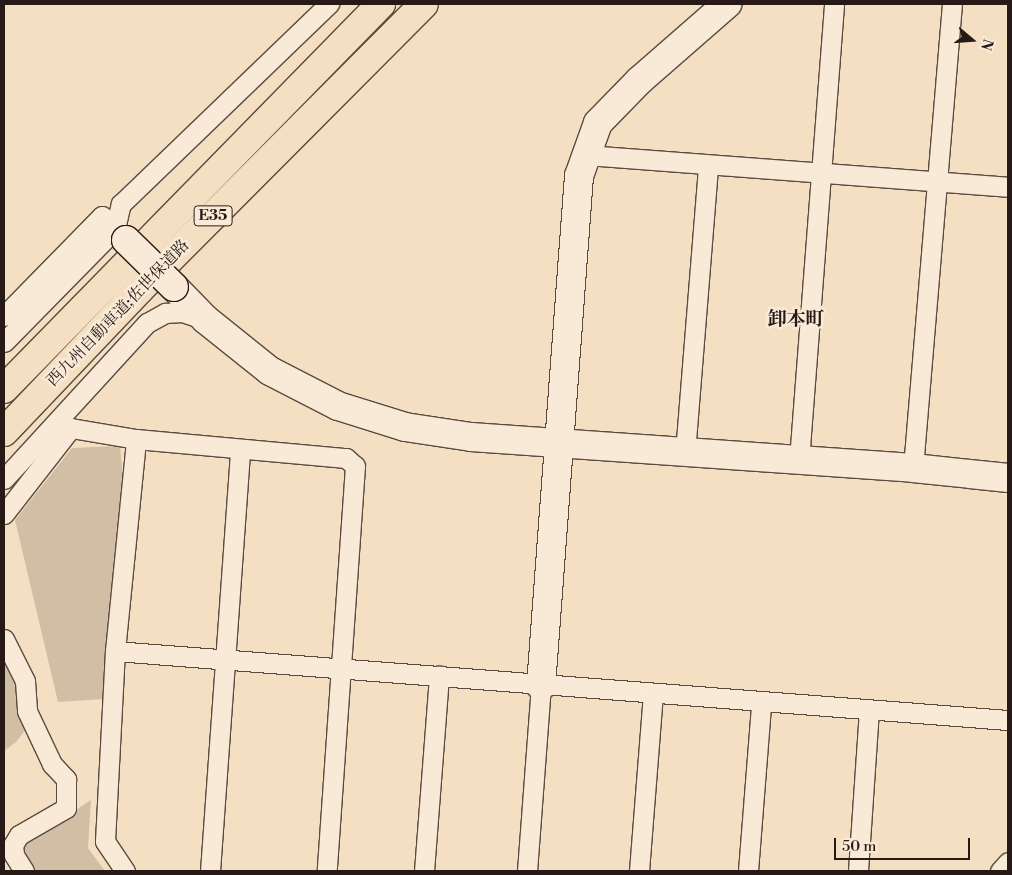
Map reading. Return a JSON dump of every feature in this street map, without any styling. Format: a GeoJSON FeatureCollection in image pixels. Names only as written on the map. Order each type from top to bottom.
{"type":"FeatureCollection","features":[{"type":"Feature","properties":{"kind":"highway","name":"西九州自動車道;佐世保道路"},"geometry":{"type":"LineString","coordinates":[[7,385],[381,4]]}},
{"type":"Feature","properties":{"kind":"highway","name":"西九州自動車道;佐世保道路"},"geometry":{"type":"LineString","coordinates":[[4,432],[140,289],[424,4]]}},
{"type":"Feature","properties":{"kind":"highway"},"geometry":{"type":"LineString","coordinates":[[4,453],[140,289]]}},
{"type":"Feature","properties":{"kind":"street"},"geometry":{"type":"LineString","coordinates":[[4,342],[114,228],[120,204],[329,4]]}},
{"type":"Feature","properties":{"kind":"street"},"geometry":{"type":"LineString","coordinates":[[527,871],[579,176],[598,123],[640,80],[727,4]]}},
{"type":"Feature","properties":{"kind":"street"},"geometry":{"type":"LineString","coordinates":[[799,460],[834,4]]}},
{"type":"Feature","properties":{"kind":"street"},"geometry":{"type":"LineString","coordinates":[[913,468],[952,4]]}},
{"type":"Feature","properties":{"kind":"street"},"geometry":{"type":"LineString","coordinates":[[586,155],[1008,187]]}},
{"type":"Feature","properties":{"kind":"street"},"geometry":{"type":"LineString","coordinates":[[685,453],[708,165]]}},
{"type":"Feature","properties":{"kind":"street"},"geometry":{"type":"LineString","coordinates":[[114,228],[205,319],[270,370],[338,406],[405,427],[472,437],[913,468],[1008,478]]}},
{"type":"Feature","properties":{"kind":"street"},"geometry":{"type":"LineString","coordinates":[[4,316],[114,228]]}},
{"type":"Feature","properties":{"kind":"street"},"geometry":{"type":"LineString","coordinates":[[4,479],[147,323],[164,314],[182,312],[205,319]]}},
{"type":"Feature","properties":{"kind":"street"},"geometry":{"type":"LineString","coordinates":[[4,514],[71,428],[136,439],[240,450],[346,458],[355,466],[343,667],[327,871]]}},
{"type":"Feature","properties":{"kind":"street"},"geometry":{"type":"LineString","coordinates":[[125,871],[105,841],[115,651],[136,439]]}},
{"type":"Feature","properties":{"kind":"street"},"geometry":{"type":"LineString","coordinates":[[210,871],[227,659],[240,450]]}},
{"type":"Feature","properties":{"kind":"street"},"geometry":{"type":"LineString","coordinates":[[4,639],[25,680],[27,711],[52,764],[66,779],[66,808],[19,835],[13,845],[14,854],[24,871]]}},
{"type":"Feature","properties":{"kind":"street"},"geometry":{"type":"LineString","coordinates":[[115,651],[343,667],[761,704],[1008,720]]}},
{"type":"Feature","properties":{"kind":"street"},"geometry":{"type":"LineString","coordinates":[[424,871],[439,676]]}},
{"type":"Feature","properties":{"kind":"street"},"geometry":{"type":"LineString","coordinates":[[639,871],[653,695]]}},
{"type":"Feature","properties":{"kind":"street"},"geometry":{"type":"LineString","coordinates":[[748,871],[761,704]]}},
{"type":"Feature","properties":{"kind":"street"},"geometry":{"type":"LineString","coordinates":[[858,871],[869,711]]}},
{"type":"Feature","properties":{"kind":"street"},"geometry":{"type":"LineString","coordinates":[[1000,871],[1008,862]]}},
{"type":"Feature","properties":{"kind":"shaded area"},"geometry":{"type":"Polygon","coordinates":[[[120,446],[123,479],[104,699],[58,702],[15,520],[72,448],[120,446]]]}},
{"type":"Feature","properties":{"kind":"shaded area"},"geometry":{"type":"Polygon","coordinates":[[[4,645],[36,697],[33,720],[16,742],[4,751],[4,645]]]}},
{"type":"Feature","properties":{"kind":"shaded area"},"geometry":{"type":"Polygon","coordinates":[[[91,800],[88,848],[105,871],[35,871],[21,846],[91,800]]]}},
{"type":"Feature","properties":{"kind":"district","name":"卸本町"},"geometry":{"type":"Point","coordinates":[796,320]}}]}
